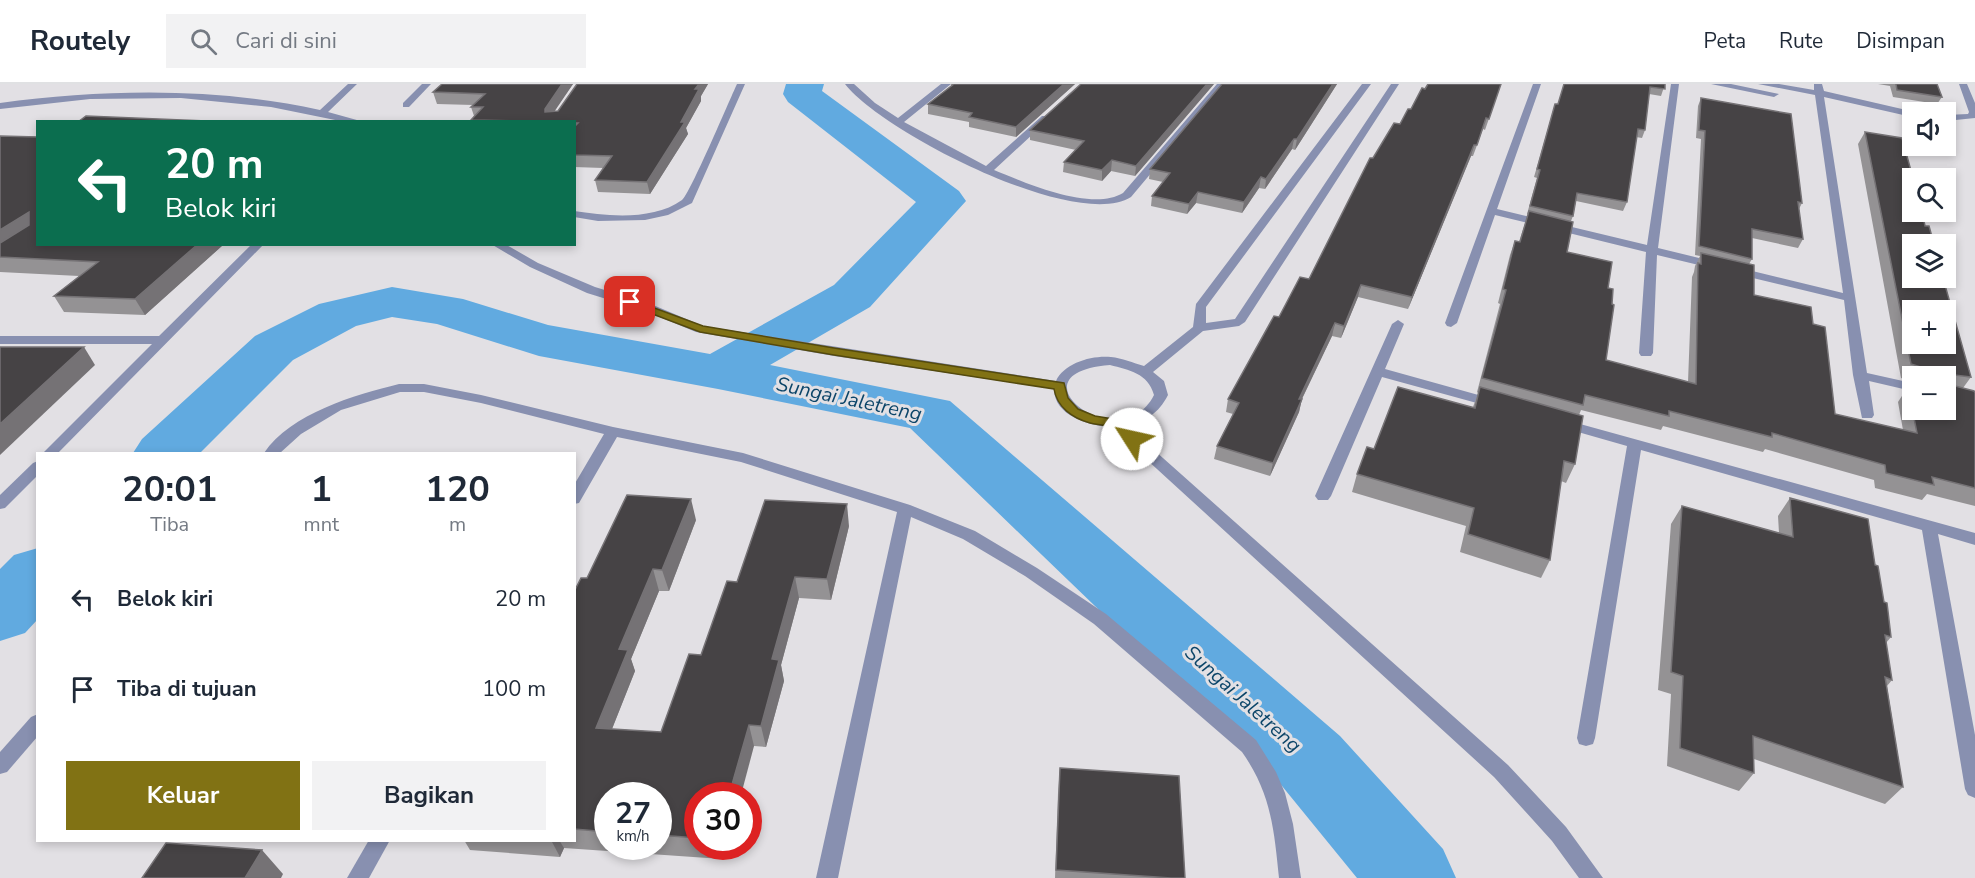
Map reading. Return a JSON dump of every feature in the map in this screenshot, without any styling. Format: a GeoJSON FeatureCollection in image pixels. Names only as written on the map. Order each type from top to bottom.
{"type":"FeatureCollection","features":[{"type":"Feature","properties":{"kind":"street"},"geometry":{"type":"LineString","coordinates":[[323,112],[353,84]]}},
{"type":"Feature","properties":{"kind":"street"},"geometry":{"type":"LineString","coordinates":[[406,105],[427,84]]}},
{"type":"Feature","properties":{"kind":"street"},"geometry":{"type":"LineString","coordinates":[[576,214],[606,219],[645,218],[664,213],[688,201],[741,84]]}},
{"type":"Feature","properties":{"kind":"street"},"geometry":{"type":"LineString","coordinates":[[849,84],[864,100],[898,122],[987,171],[1087,202],[1121,200],[1222,84]]}},
{"type":"Feature","properties":{"kind":"street"},"geometry":{"type":"LineString","coordinates":[[898,122],[947,84]]}},
{"type":"Feature","properties":{"kind":"street"},"geometry":{"type":"LineString","coordinates":[[1199,328],[1200,307],[1367,84]]}},
{"type":"Feature","properties":{"kind":"street"},"geometry":{"type":"LineString","coordinates":[[1146,371],[1199,328],[1239,322],[1395,84]]}},
{"type":"Feature","properties":{"kind":"street"},"geometry":{"type":"LineString","coordinates":[[1451,323],[1537,84]]}},
{"type":"Feature","properties":{"kind":"street"},"geometry":{"type":"LineString","coordinates":[[1646,353],[1652,250],[1675,84]]}},
{"type":"Feature","properties":{"kind":"street"},"geometry":{"type":"LineString","coordinates":[[1715,84],[1819,93]]}},
{"type":"Feature","properties":{"kind":"street"},"geometry":{"type":"LineString","coordinates":[[1762,84],[1819,93],[1902,112]]}},
{"type":"Feature","properties":{"kind":"street"},"geometry":{"type":"LineString","coordinates":[[1956,118],[1971,117],[1974,112],[1963,84]]}},
{"type":"Feature","properties":{"kind":"street"},"geometry":{"type":"LineString","coordinates":[[1819,93],[1867,415]]}},
{"type":"Feature","properties":{"kind":"street"},"geometry":{"type":"LineString","coordinates":[[0,106],[79,97],[140,94],[215,97],[323,112],[353,120]]}},
{"type":"Feature","properties":{"kind":"street"},"geometry":{"type":"LineString","coordinates":[[987,171],[1057,108]]}},
{"type":"Feature","properties":{"kind":"street"},"geometry":{"type":"LineString","coordinates":[[1491,211],[1849,298]]}},
{"type":"Feature","properties":{"kind":"street"},"geometry":{"type":"LineString","coordinates":[[51,452],[160,340],[257,246]]}},
{"type":"Feature","properties":{"kind":"street"},"geometry":{"type":"LineString","coordinates":[[500,246],[534,265],[591,290],[649,308],[700,329],[1060,386]]}},
{"type":"Feature","properties":{"kind":"street"},"geometry":{"type":"LineString","coordinates":[[1323,496],[1398,324]]}},
{"type":"Feature","properties":{"kind":"street"},"geometry":{"type":"LineString","coordinates":[[0,340],[160,340]]}},
{"type":"Feature","properties":{"kind":"street"},"geometry":{"type":"LineString","coordinates":[[1110,361],[1129,364],[1146,371],[1157,381],[1162,394],[1158,406],[1149,415],[1133,421],[1115,423],[1093,420],[1074,411],[1062,399],[1060,386],[1065,375],[1071,371],[1092,362],[1110,361]]}},
{"type":"Feature","properties":{"kind":"street"},"geometry":{"type":"LineString","coordinates":[[1377,371],[1511,409]]}},
{"type":"Feature","properties":{"kind":"street"},"geometry":{"type":"LineString","coordinates":[[1860,375],[1902,385]]}},
{"type":"Feature","properties":{"kind":"street"},"geometry":{"type":"LineString","coordinates":[[272,452],[296,431],[336,407],[399,388],[424,388],[481,399],[613,432],[743,458],[905,509],[969,535],[1032,572],[1100,619],[1249,746],[1266,768],[1280,803],[1290,878]]}},
{"type":"Feature","properties":{"kind":"street"},"geometry":{"type":"LineString","coordinates":[[1545,418],[1975,539]]}},
{"type":"Feature","properties":{"kind":"street"},"geometry":{"type":"LineString","coordinates":[[1115,423],[1501,771],[1559,834],[1592,878]]}},
{"type":"Feature","properties":{"kind":"street"},"geometry":{"type":"LineString","coordinates":[[576,496],[613,432]]}},
{"type":"Feature","properties":{"kind":"street"},"geometry":{"type":"LineString","coordinates":[[1586,738],[1635,443]]}},
{"type":"Feature","properties":{"kind":"street"},"geometry":{"type":"LineString","coordinates":[[0,504],[36,468]]}},
{"type":"Feature","properties":{"kind":"street"},"geometry":{"type":"LineString","coordinates":[[827,878],[905,509]]}},
{"type":"Feature","properties":{"kind":"street"},"geometry":{"type":"LineString","coordinates":[[1929,526],[1975,789]]}},
{"type":"Feature","properties":{"kind":"street"},"geometry":{"type":"LineString","coordinates":[[0,766],[36,724]]}},
{"type":"Feature","properties":{"kind":"street"},"geometry":{"type":"LineString","coordinates":[[358,878],[379,842]]}},
{"type":"Feature","properties":{"kind":"building"},"geometry":{"type":"Polygon","coordinates":[[[442,84],[562,84],[545,112],[558,111],[577,84],[699,84],[695,89],[699,89],[681,122],[685,122],[647,182],[595,180],[612,156],[576,155],[576,125],[578,123],[576,120],[471,120],[483,107],[471,107],[485,94],[433,92],[442,84]]]}},
{"type":"Feature","properties":{"kind":"building"},"geometry":{"type":"Polygon","coordinates":[[[954,84],[1064,84],[1016,127],[969,117],[972,113],[928,104],[954,84]]]}},
{"type":"Feature","properties":{"kind":"building"},"geometry":{"type":"Polygon","coordinates":[[[1081,84],[1207,84],[1136,166],[1112,160],[1102,170],[1064,162],[1084,141],[1030,130],[1081,84]]]}},
{"type":"Feature","properties":{"kind":"building"},"geometry":{"type":"Polygon","coordinates":[[[1222,84],[1333,84],[1297,139],[1294,139],[1266,179],[1261,177],[1244,202],[1198,192],[1189,204],[1152,196],[1170,173],[1150,169],[1222,84]]]}},
{"type":"Feature","properties":{"kind":"building"},"geometry":{"type":"Polygon","coordinates":[[[1428,84],[1501,84],[1489,119],[1486,118],[1477,145],[1474,145],[1412,297],[1361,285],[1344,326],[1335,323],[1299,399],[1302,399],[1273,463],[1217,446],[1239,403],[1228,399],[1274,316],[1279,317],[1300,277],[1309,279],[1370,158],[1373,158],[1394,123],[1400,124],[1422,88],[1425,89],[1428,84]]]}},
{"type":"Feature","properties":{"kind":"building"},"geometry":{"type":"Polygon","coordinates":[[[1564,84],[1665,84],[1665,89],[1650,87],[1645,130],[1638,129],[1627,202],[1577,193],[1573,216],[1530,206],[1540,170],[1537,169],[1555,104],[1558,104],[1564,84]]]}},
{"type":"Feature","properties":{"kind":"building"},"geometry":{"type":"Polygon","coordinates":[[[1896,84],[1937,84],[1942,97],[1897,90],[1896,84]]]}},
{"type":"Feature","properties":{"kind":"building"},"geometry":{"type":"Polygon","coordinates":[[[1701,98],[1791,114],[1802,203],[1798,202],[1803,239],[1752,229],[1752,259],[1699,246],[1705,131],[1699,130],[1701,98]]]}},
{"type":"Feature","properties":{"kind":"building"},"geometry":{"type":"Polygon","coordinates":[[[86,116],[183,120],[81,120],[86,116]]]}},
{"type":"Feature","properties":{"kind":"building"},"geometry":{"type":"Polygon","coordinates":[[[1865,132],[1902,138],[1902,156],[1907,156],[1910,168],[1902,168],[1902,222],[1924,222],[1925,226],[1929,226],[1931,234],[1902,234],[1902,288],[1946,288],[1949,300],[1902,300],[1902,319],[1865,132]]]}},
{"type":"Feature","properties":{"kind":"building"},"geometry":{"type":"Polygon","coordinates":[[[0,136],[36,137],[36,246],[196,246],[135,299],[54,296],[98,262],[0,257],[0,243],[29,225],[29,212],[0,230],[0,136]]]}},
{"type":"Feature","properties":{"kind":"building"},"geometry":{"type":"Polygon","coordinates":[[[1529,211],[1573,222],[1567,252],[1612,262],[1608,288],[1613,289],[1612,304],[1614,305],[1606,360],[1696,384],[1698,263],[1701,264],[1701,253],[1754,265],[1754,295],[1811,307],[1813,324],[1825,327],[1835,414],[1917,433],[1914,420],[1956,420],[1956,386],[1974,391],[1975,488],[1932,477],[1934,485],[1886,473],[1885,465],[1772,433],[1772,437],[1669,411],[1669,416],[1585,395],[1583,405],[1482,378],[1506,290],[1503,289],[1515,241],[1520,242],[1529,211]]]}},
{"type":"Feature","properties":{"kind":"building"},"geometry":{"type":"Polygon","coordinates":[[[1956,324],[1971,377],[1956,375],[1956,366],[1911,364],[1909,354],[1956,354],[1956,324]]]}},
{"type":"Feature","properties":{"kind":"building"},"geometry":{"type":"Polygon","coordinates":[[[0,347],[84,347],[0,424],[0,347]]]}},
{"type":"Feature","properties":{"kind":"building"},"geometry":{"type":"Polygon","coordinates":[[[1398,387],[1475,408],[1480,387],[1583,416],[1575,464],[1564,461],[1550,560],[1468,534],[1474,508],[1357,474],[1367,447],[1374,449],[1398,387]]]}},
{"type":"Feature","properties":{"kind":"building"},"geometry":{"type":"Polygon","coordinates":[[[627,495],[691,499],[662,570],[653,569],[619,649],[628,650],[596,728],[661,732],[689,654],[701,655],[727,581],[737,582],[765,500],[847,504],[827,579],[795,577],[772,659],[779,660],[761,726],[749,725],[733,782],[684,782],[684,837],[672,836],[672,782],[594,782],[594,831],[576,829],[576,588],[581,578],[587,578],[627,495]]]}},
{"type":"Feature","properties":{"kind":"building"},"geometry":{"type":"Polygon","coordinates":[[[1790,498],[1868,519],[1875,565],[1878,566],[1884,602],[1887,603],[1891,637],[1885,635],[1892,680],[1885,677],[1903,787],[1753,736],[1754,773],[1680,748],[1683,676],[1671,672],[1682,506],[1793,537],[1790,498]]]}},
{"type":"Feature","properties":{"kind":"building"},"geometry":{"type":"Polygon","coordinates":[[[1060,768],[1179,776],[1185,878],[1056,870],[1060,768]]]}},
{"type":"Feature","properties":{"kind":"building"},"geometry":{"type":"Polygon","coordinates":[[[166,843],[262,850],[245,878],[142,878],[166,843]]]}},
{"type":"Feature","properties":{"kind":"waterway","name":"Sungai Jaletreng"},"geometry":{"type":"LineString","coordinates":[[718,372],[852,296],[943,201],[802,94],[805,84]]}},
{"type":"Feature","properties":{"kind":"waterway"},"geometry":{"type":"LineString","coordinates":[[165,452],[274,348],[338,315],[392,302],[445,310],[539,340],[718,372]]}},
{"type":"Feature","properties":{"kind":"waterway","name":"Sungai Jaletreng"},"geometry":{"type":"LineString","coordinates":[[718,372],[929,414],[1311,761],[1412,878]]}},
{"type":"Feature","properties":{"kind":"waterway"},"geometry":{"type":"LineString","coordinates":[[0,614],[36,575]]}},
{"type":"Feature","properties":{"kind":"route"},"geometry":{"type":"LineString","coordinates":[[630,302],[700,329],[1060,386],[1062,399],[1074,411],[1093,420],[1115,423],[1132,439]]}}]}
